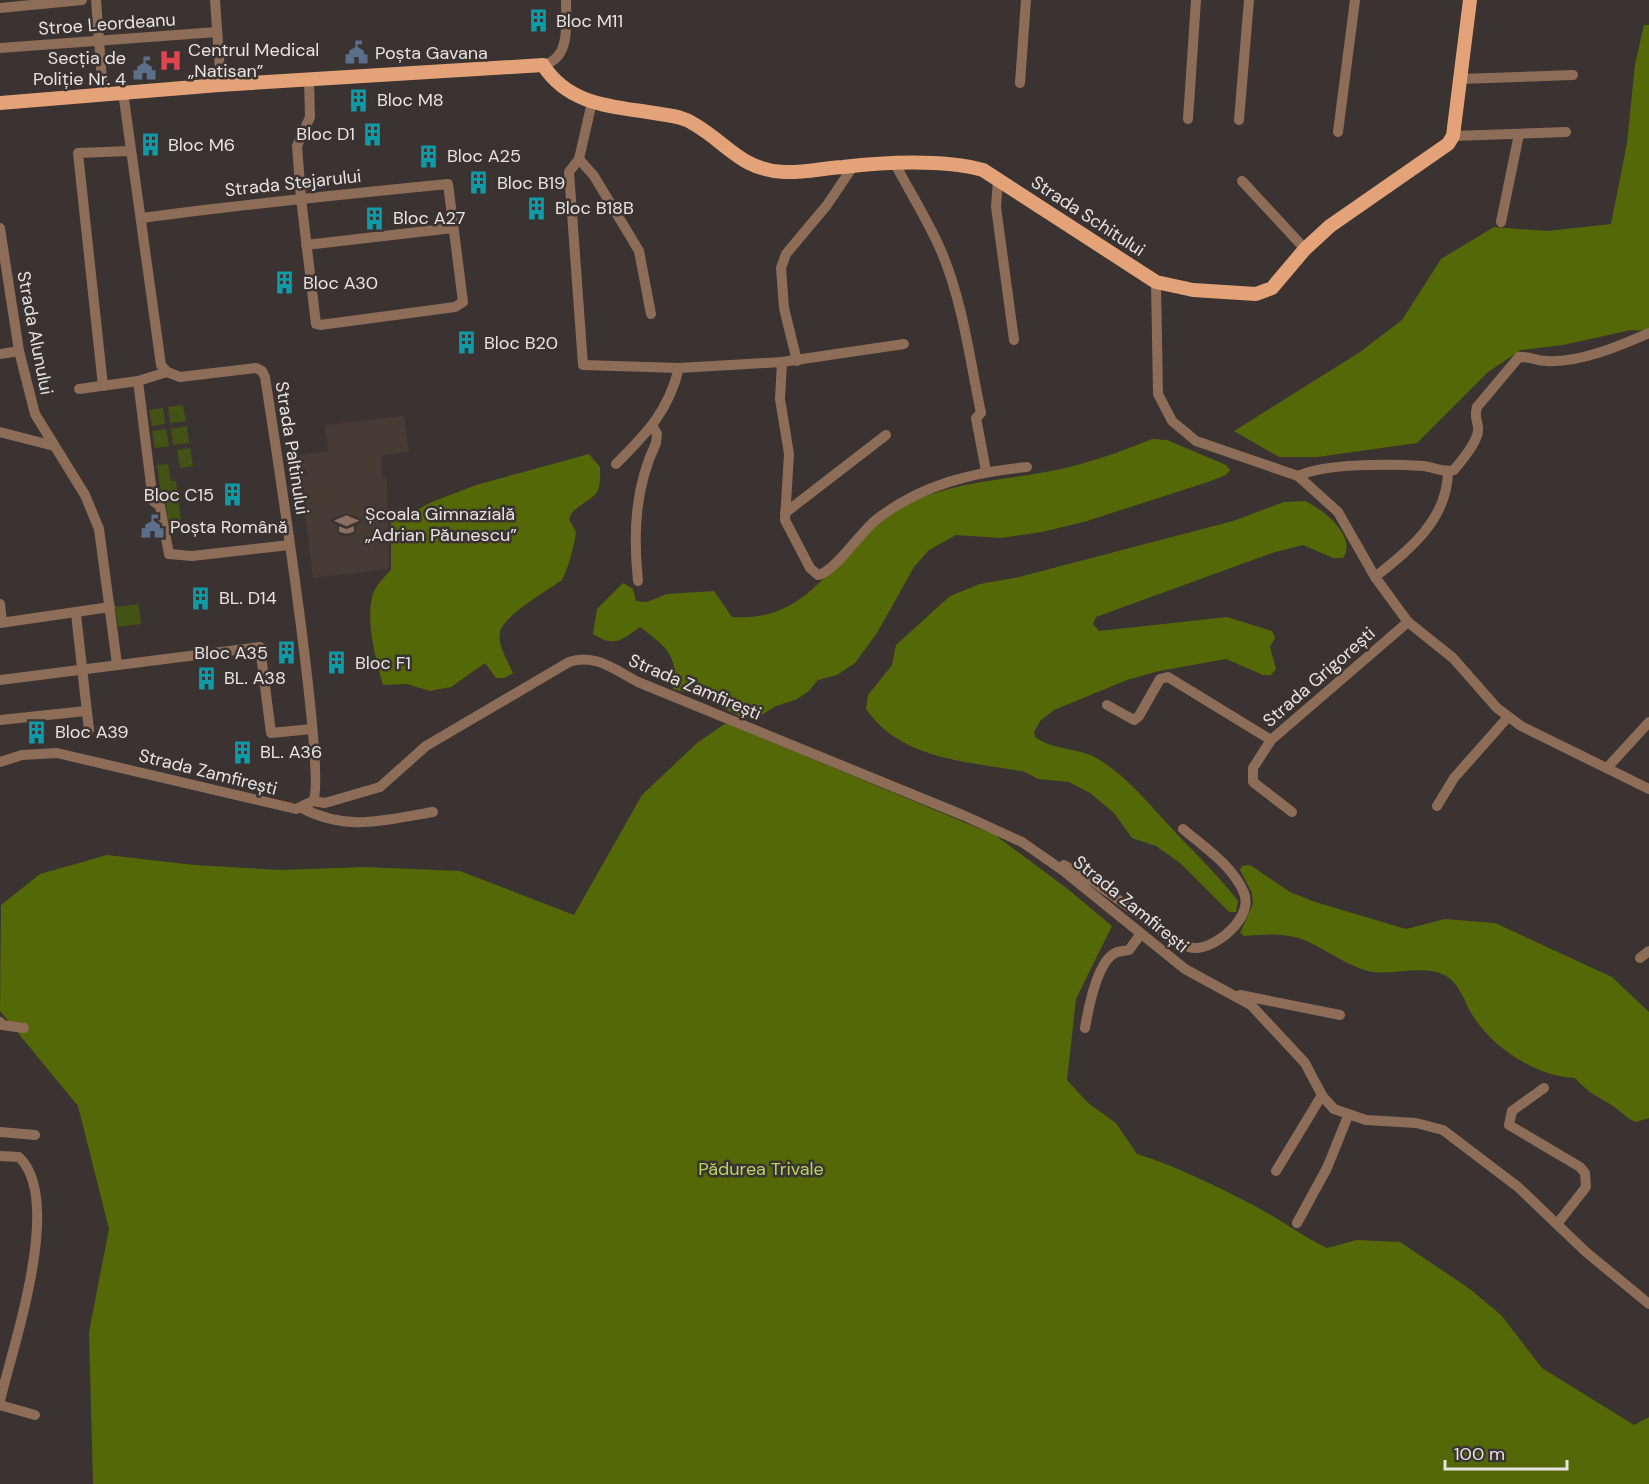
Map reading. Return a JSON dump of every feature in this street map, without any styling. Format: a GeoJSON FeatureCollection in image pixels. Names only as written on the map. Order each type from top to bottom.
{"type":"FeatureCollection","features":[{"type":"Feature","properties":{"kind":"main road"},"geometry":{"type":"LineString","coordinates":[[1453,136],[1470,0]]}},
{"type":"Feature","properties":{"kind":"main road"},"geometry":{"type":"LineString","coordinates":[[0,103],[221,85],[543,65]]}},
{"type":"Feature","properties":{"kind":"main road","name":"Strada Schitului"},"geometry":{"type":"LineString","coordinates":[[543,65],[563,90],[592,102],[680,117],[707,132],[748,164],[765,170],[785,172],[854,165],[895,164],[965,165],[983,170],[1156,282],[1193,290],[1260,293],[1277,283],[1305,249],[1337,221],[1448,144],[1453,136]]}},
{"type":"Feature","properties":{"kind":"street"},"geometry":{"type":"LineString","coordinates":[[0,8],[82,0]]}},
{"type":"Feature","properties":{"kind":"street"},"geometry":{"type":"LineString","coordinates":[[96,0],[103,94]]}},
{"type":"Feature","properties":{"kind":"street"},"geometry":{"type":"LineString","coordinates":[[215,0],[221,85]]}},
{"type":"Feature","properties":{"kind":"street"},"geometry":{"type":"LineString","coordinates":[[543,65],[552,63],[560,57],[564,45],[566,0]]}},
{"type":"Feature","properties":{"kind":"street"},"geometry":{"type":"LineString","coordinates":[[1020,83],[1026,0]]}},
{"type":"Feature","properties":{"kind":"street"},"geometry":{"type":"LineString","coordinates":[[1188,119],[1196,0]]}},
{"type":"Feature","properties":{"kind":"street"},"geometry":{"type":"LineString","coordinates":[[1239,120],[1249,0]]}},
{"type":"Feature","properties":{"kind":"street"},"geometry":{"type":"LineString","coordinates":[[1338,132],[1355,0]]}},
{"type":"Feature","properties":{"kind":"street","name":"Stroe Leordeanu"},"geometry":{"type":"LineString","coordinates":[[0,48],[217,32]]}},
{"type":"Feature","properties":{"kind":"street"},"geometry":{"type":"LineString","coordinates":[[1460,79],[1573,75]]}},
{"type":"Feature","properties":{"kind":"street"},"geometry":{"type":"LineString","coordinates":[[306,245],[453,228],[463,302],[455,307],[320,325],[315,319],[306,245],[301,198],[297,146],[310,117],[309,81]]}},
{"type":"Feature","properties":{"kind":"street"},"geometry":{"type":"LineString","coordinates":[[79,389],[138,381],[167,372],[161,365],[159,355],[123,92]]}},
{"type":"Feature","properties":{"kind":"street"},"geometry":{"type":"LineString","coordinates":[[592,102],[579,159],[569,172],[583,365],[679,368],[782,363],[904,344]]}},
{"type":"Feature","properties":{"kind":"street"},"geometry":{"type":"LineString","coordinates":[[1453,136],[1566,132]]}},
{"type":"Feature","properties":{"kind":"street"},"geometry":{"type":"LineString","coordinates":[[1502,222],[1519,134]]}},
{"type":"Feature","properties":{"kind":"street"},"geometry":{"type":"LineString","coordinates":[[103,386],[78,153],[130,151]]}},
{"type":"Feature","properties":{"kind":"street"},"geometry":{"type":"LineString","coordinates":[[579,159],[594,176],[639,251],[651,314]]}},
{"type":"Feature","properties":{"kind":"street"},"geometry":{"type":"LineString","coordinates":[[895,164],[920,205],[934,235],[956,298],[981,413],[976,418],[986,471]]}},
{"type":"Feature","properties":{"kind":"street"},"geometry":{"type":"LineString","coordinates":[[797,361],[784,308],[781,268],[786,254],[827,205],[854,165]]}},
{"type":"Feature","properties":{"kind":"street"},"geometry":{"type":"LineString","coordinates":[[998,179],[996,207],[1014,340]]}},
{"type":"Feature","properties":{"kind":"street"},"geometry":{"type":"LineString","coordinates":[[1242,181],[1305,249]]}},
{"type":"Feature","properties":{"kind":"street","name":"Strada Stejarului"},"geometry":{"type":"LineString","coordinates":[[142,218],[301,198],[448,184],[453,228]]}},
{"type":"Feature","properties":{"kind":"street","name":"Strada Alunului"},"geometry":{"type":"LineString","coordinates":[[0,228],[19,351],[35,414],[94,515],[103,553],[117,664]]}},
{"type":"Feature","properties":{"kind":"street"},"geometry":{"type":"LineString","coordinates":[[1156,282],[1158,394],[1172,422],[1196,441],[1298,476],[1338,512],[1375,577],[1408,622],[1453,658],[1497,708],[1521,726],[1649,789]]}},
{"type":"Feature","properties":{"kind":"street"},"geometry":{"type":"LineString","coordinates":[[1298,476],[1311,470],[1349,467],[1421,466],[1448,472],[1454,470],[1477,435],[1475,413],[1477,408],[1519,357],[1547,362],[1590,354],[1649,333]]}},
{"type":"Feature","properties":{"kind":"street"},"geometry":{"type":"LineString","coordinates":[[0,354],[19,351]]}},
{"type":"Feature","properties":{"kind":"street"},"geometry":{"type":"LineString","coordinates":[[782,363],[780,399],[789,454],[785,513],[787,530],[813,572],[818,575],[830,569],[856,538],[890,509],[941,484],[986,471],[1027,467]]}},
{"type":"Feature","properties":{"kind":"street","name":"Strada Paltinului"},"geometry":{"type":"LineString","coordinates":[[167,372],[180,377],[256,368],[262,371],[290,545],[312,729],[316,791],[312,801]]}},
{"type":"Feature","properties":{"kind":"street"},"geometry":{"type":"LineString","coordinates":[[616,464],[653,427],[672,394],[679,368]]}},
{"type":"Feature","properties":{"kind":"street"},"geometry":{"type":"LineString","coordinates":[[138,381],[153,501],[160,506],[169,555],[192,556],[290,545]]}},
{"type":"Feature","properties":{"kind":"street"},"geometry":{"type":"LineString","coordinates":[[638,581],[635,547],[638,493],[656,443],[657,434],[653,427]]}},
{"type":"Feature","properties":{"kind":"street"},"geometry":{"type":"LineString","coordinates":[[0,432],[54,446]]}},
{"type":"Feature","properties":{"kind":"street"},"geometry":{"type":"LineString","coordinates":[[785,513],[886,435]]}},
{"type":"Feature","properties":{"kind":"street"},"geometry":{"type":"LineString","coordinates":[[1375,577],[1398,559],[1437,518],[1445,499],[1448,472]]}},
{"type":"Feature","properties":{"kind":"street"},"geometry":{"type":"LineString","coordinates":[[0,604],[1,622],[76,614],[110,607]]}},
{"type":"Feature","properties":{"kind":"street"},"geometry":{"type":"LineString","coordinates":[[76,614],[88,730]]}},
{"type":"Feature","properties":{"kind":"street","name":"Strada Grigorești"},"geometry":{"type":"LineString","coordinates":[[1292,812],[1253,782],[1252,768],[1271,740],[1408,622]]}},
{"type":"Feature","properties":{"kind":"street"},"geometry":{"type":"LineString","coordinates":[[0,680],[260,647],[271,733],[312,729]]}},
{"type":"Feature","properties":{"kind":"street","name":"Strada Zamfirești"},"geometry":{"type":"LineString","coordinates":[[0,762],[31,754],[57,753],[290,809],[302,808],[312,801],[325,803],[380,787],[426,746],[550,673],[583,657],[592,659],[638,682],[965,816],[1022,842],[1050,861],[1185,969],[1251,1005],[1305,1063],[1334,1109],[1348,1116]]}},
{"type":"Feature","properties":{"kind":"street"},"geometry":{"type":"LineString","coordinates":[[1107,705],[1134,720],[1139,716],[1160,679],[1168,677],[1271,740]]}},
{"type":"Feature","properties":{"kind":"street"},"geometry":{"type":"LineString","coordinates":[[0,720],[86,711]]}},
{"type":"Feature","properties":{"kind":"street"},"geometry":{"type":"LineString","coordinates":[[1437,806],[1454,778],[1509,717]]}},
{"type":"Feature","properties":{"kind":"street"},"geometry":{"type":"LineString","coordinates":[[1607,768],[1649,722]]}},
{"type":"Feature","properties":{"kind":"street"},"geometry":{"type":"LineString","coordinates":[[302,808],[322,819],[350,823],[433,812]]}},
{"type":"Feature","properties":{"kind":"street"},"geometry":{"type":"LineString","coordinates":[[1050,861],[1066,865],[1094,882],[1173,939],[1196,949],[1232,930],[1243,917],[1247,906],[1244,894],[1224,865],[1183,829]]}},
{"type":"Feature","properties":{"kind":"street"},"geometry":{"type":"LineString","coordinates":[[1085,1028],[1089,1004],[1101,970],[1115,953],[1129,950],[1136,944],[1140,935]]}},
{"type":"Feature","properties":{"kind":"street"},"geometry":{"type":"LineString","coordinates":[[1640,958],[1649,951]]}},
{"type":"Feature","properties":{"kind":"street"},"geometry":{"type":"LineString","coordinates":[[1236,995],[1340,1015]]}},
{"type":"Feature","properties":{"kind":"street"},"geometry":{"type":"LineString","coordinates":[[0,1022],[2,1025],[24,1028]]}},
{"type":"Feature","properties":{"kind":"street"},"geometry":{"type":"LineString","coordinates":[[1544,1088],[1524,1100],[1512,1111],[1509,1125],[1581,1167],[1586,1173],[1586,1187],[1557,1224]]}},
{"type":"Feature","properties":{"kind":"street"},"geometry":{"type":"LineString","coordinates":[[1276,1172],[1320,1090]]}},
{"type":"Feature","properties":{"kind":"street"},"geometry":{"type":"LineString","coordinates":[[1297,1223],[1327,1168],[1348,1116],[1366,1120],[1416,1123],[1443,1130],[1518,1187],[1649,1304]]}},
{"type":"Feature","properties":{"kind":"street"},"geometry":{"type":"LineString","coordinates":[[0,1132],[35,1135]]}},
{"type":"Feature","properties":{"kind":"street"},"geometry":{"type":"LineString","coordinates":[[0,1156],[19,1157],[28,1166],[39,1199],[36,1251],[0,1403],[35,1415]]}},
{"type":"Feature","properties":{"kind":"shaded area","name":"Școala Gimnazială „Adrian Păunescu”"},"geometry":{"type":"Polygon","coordinates":[[[404,416],[409,451],[382,456],[382,478],[387,478],[389,569],[313,578],[298,455],[328,451],[325,425],[404,416]]]}},
{"type":"Feature","properties":{"kind":"green space"},"geometry":{"type":"Polygon","coordinates":[[[1644,25],[1649,25],[1649,331],[1631,330],[1563,345],[1521,350],[1488,372],[1417,443],[1317,457],[1279,457],[1234,431],[1360,352],[1402,320],[1441,259],[1494,227],[1547,231],[1611,224],[1627,143],[1635,64],[1644,25]]]}},
{"type":"Feature","properties":{"kind":"green space"},"geometry":{"type":"Polygon","coordinates":[[[183,405],[186,421],[170,423],[168,407],[183,405]]]}},
{"type":"Feature","properties":{"kind":"green space"},"geometry":{"type":"Polygon","coordinates":[[[163,408],[165,424],[152,426],[149,410],[163,408]]]}},
{"type":"Feature","properties":{"kind":"green space"},"geometry":{"type":"Polygon","coordinates":[[[187,426],[189,443],[173,445],[171,429],[187,426]]]}},
{"type":"Feature","properties":{"kind":"green space"},"geometry":{"type":"Polygon","coordinates":[[[166,429],[169,446],[155,448],[152,431],[166,429]]]}},
{"type":"Feature","properties":{"kind":"green space"},"geometry":{"type":"Polygon","coordinates":[[[1152,439],[1167,440],[1226,465],[1230,470],[1226,475],[1208,482],[1087,521],[1042,532],[1000,538],[956,535],[929,550],[914,567],[877,633],[855,663],[837,675],[818,680],[808,692],[760,716],[743,718],[699,696],[673,689],[674,668],[668,652],[640,627],[618,641],[607,641],[593,634],[597,609],[623,583],[633,589],[636,601],[647,602],[667,594],[714,591],[732,617],[760,616],[783,609],[803,597],[820,582],[870,529],[910,503],[952,488],[1073,466],[1152,439]]]}},
{"type":"Feature","properties":{"kind":"green space"},"geometry":{"type":"Polygon","coordinates":[[[190,448],[193,466],[180,468],[177,450],[190,448]]]}},
{"type":"Feature","properties":{"kind":"green space"},"geometry":{"type":"Polygon","coordinates":[[[589,454],[600,467],[599,487],[594,496],[574,511],[569,519],[576,532],[562,580],[509,618],[500,632],[501,648],[513,673],[504,678],[496,678],[485,663],[451,687],[430,691],[407,684],[383,685],[373,642],[370,608],[375,589],[391,570],[391,523],[432,502],[476,485],[589,454]]]}},
{"type":"Feature","properties":{"kind":"green space"},"geometry":{"type":"Polygon","coordinates":[[[168,464],[171,481],[176,481],[182,527],[169,529],[166,503],[162,503],[157,465],[168,464]]]}},
{"type":"Feature","properties":{"kind":"green space"},"geometry":{"type":"Polygon","coordinates":[[[1305,501],[1321,510],[1342,533],[1346,541],[1343,558],[1333,558],[1303,545],[1275,552],[1096,617],[1093,624],[1099,631],[1227,617],[1272,631],[1275,638],[1270,647],[1276,669],[1271,675],[1263,675],[1226,659],[1159,671],[1127,680],[1054,710],[1041,720],[1034,732],[1035,737],[1050,745],[1084,753],[1100,760],[1126,780],[1229,890],[1238,901],[1236,912],[1229,912],[1180,863],[1156,846],[1132,838],[1114,813],[1090,793],[1069,782],[1038,779],[1025,772],[960,761],[917,749],[898,739],[881,726],[866,709],[868,695],[892,665],[896,645],[950,596],[980,584],[1019,577],[1233,521],[1284,502],[1305,501]]]}},
{"type":"Feature","properties":{"kind":"green space"},"geometry":{"type":"Polygon","coordinates":[[[139,604],[141,624],[118,627],[115,607],[139,604]]]}},
{"type":"Feature","properties":{"kind":"green space","name":"Pădurea Trivale"},"geometry":{"type":"Polygon","coordinates":[[[726,723],[995,835],[1069,890],[1112,926],[1076,999],[1067,1080],[1088,1103],[1116,1123],[1137,1154],[1180,1170],[1223,1190],[1261,1209],[1327,1248],[1357,1240],[1400,1242],[1470,1289],[1501,1315],[1542,1368],[1634,1425],[1649,1417],[1649,1484],[93,1484],[89,1332],[109,1229],[78,1106],[0,1011],[1,905],[40,874],[107,855],[194,865],[281,870],[365,867],[460,871],[574,915],[642,795],[697,743],[726,723]]]}},
{"type":"Feature","properties":{"kind":"green space"},"geometry":{"type":"Polygon","coordinates":[[[1250,865],[1290,892],[1315,902],[1406,929],[1445,919],[1495,923],[1612,977],[1649,1012],[1649,1118],[1636,1122],[1629,1119],[1589,1091],[1575,1078],[1546,1072],[1517,1059],[1482,1028],[1457,986],[1440,973],[1420,970],[1368,971],[1298,938],[1271,935],[1244,936],[1240,933],[1253,904],[1252,893],[1240,870],[1242,866],[1250,865]]]}},
{"type":"Feature","properties":{"kind":"place","name":"Bloc M11"},"geometry":{"type":"Point","coordinates":[538,21]}},
{"type":"Feature","properties":{"kind":"place","name":"Poșta Gavana"},"geometry":{"type":"Point","coordinates":[357,53]}},
{"type":"Feature","properties":{"kind":"place","name":"Centrul Medical „Natisan”"},"geometry":{"type":"Point","coordinates":[170,60]}},
{"type":"Feature","properties":{"kind":"place","name":"Secția de Poliție Nr. 4"},"geometry":{"type":"Point","coordinates":[144,68]}},
{"type":"Feature","properties":{"kind":"place","name":"Bloc M8"},"geometry":{"type":"Point","coordinates":[359,100]}},
{"type":"Feature","properties":{"kind":"place","name":"Bloc D1"},"geometry":{"type":"Point","coordinates":[373,134]}},
{"type":"Feature","properties":{"kind":"place","name":"Bloc M6"},"geometry":{"type":"Point","coordinates":[150,145]}},
{"type":"Feature","properties":{"kind":"place","name":"Bloc A25"},"geometry":{"type":"Point","coordinates":[429,156]}},
{"type":"Feature","properties":{"kind":"place","name":"Bloc B19"},"geometry":{"type":"Point","coordinates":[479,183]}},
{"type":"Feature","properties":{"kind":"place","name":"Bloc B18B"},"geometry":{"type":"Point","coordinates":[537,208]}},
{"type":"Feature","properties":{"kind":"place","name":"Bloc A27"},"geometry":{"type":"Point","coordinates":[375,218]}},
{"type":"Feature","properties":{"kind":"place","name":"Bloc A30"},"geometry":{"type":"Point","coordinates":[285,283]}},
{"type":"Feature","properties":{"kind":"place","name":"Bloc B20"},"geometry":{"type":"Point","coordinates":[466,343]}},
{"type":"Feature","properties":{"kind":"place","name":"Bloc C15"},"geometry":{"type":"Point","coordinates":[232,495]}},
{"type":"Feature","properties":{"kind":"place","name":"Școala Gimnazială „Adrian Păunescu”"},"geometry":{"type":"Point","coordinates":[347,524]}},
{"type":"Feature","properties":{"kind":"place","name":"Poșta Română"},"geometry":{"type":"Point","coordinates":[152,527]}},
{"type":"Feature","properties":{"kind":"place","name":"BL. D14"},"geometry":{"type":"Point","coordinates":[201,598]}},
{"type":"Feature","properties":{"kind":"place","name":"Bloc A35"},"geometry":{"type":"Point","coordinates":[286,653]}},
{"type":"Feature","properties":{"kind":"place","name":"Bloc F1"},"geometry":{"type":"Point","coordinates":[337,663]}},
{"type":"Feature","properties":{"kind":"place","name":"BL. A38"},"geometry":{"type":"Point","coordinates":[206,678]}},
{"type":"Feature","properties":{"kind":"place","name":"Bloc A39"},"geometry":{"type":"Point","coordinates":[37,732]}},
{"type":"Feature","properties":{"kind":"place","name":"BL. A36"},"geometry":{"type":"Point","coordinates":[242,752]}}]}
